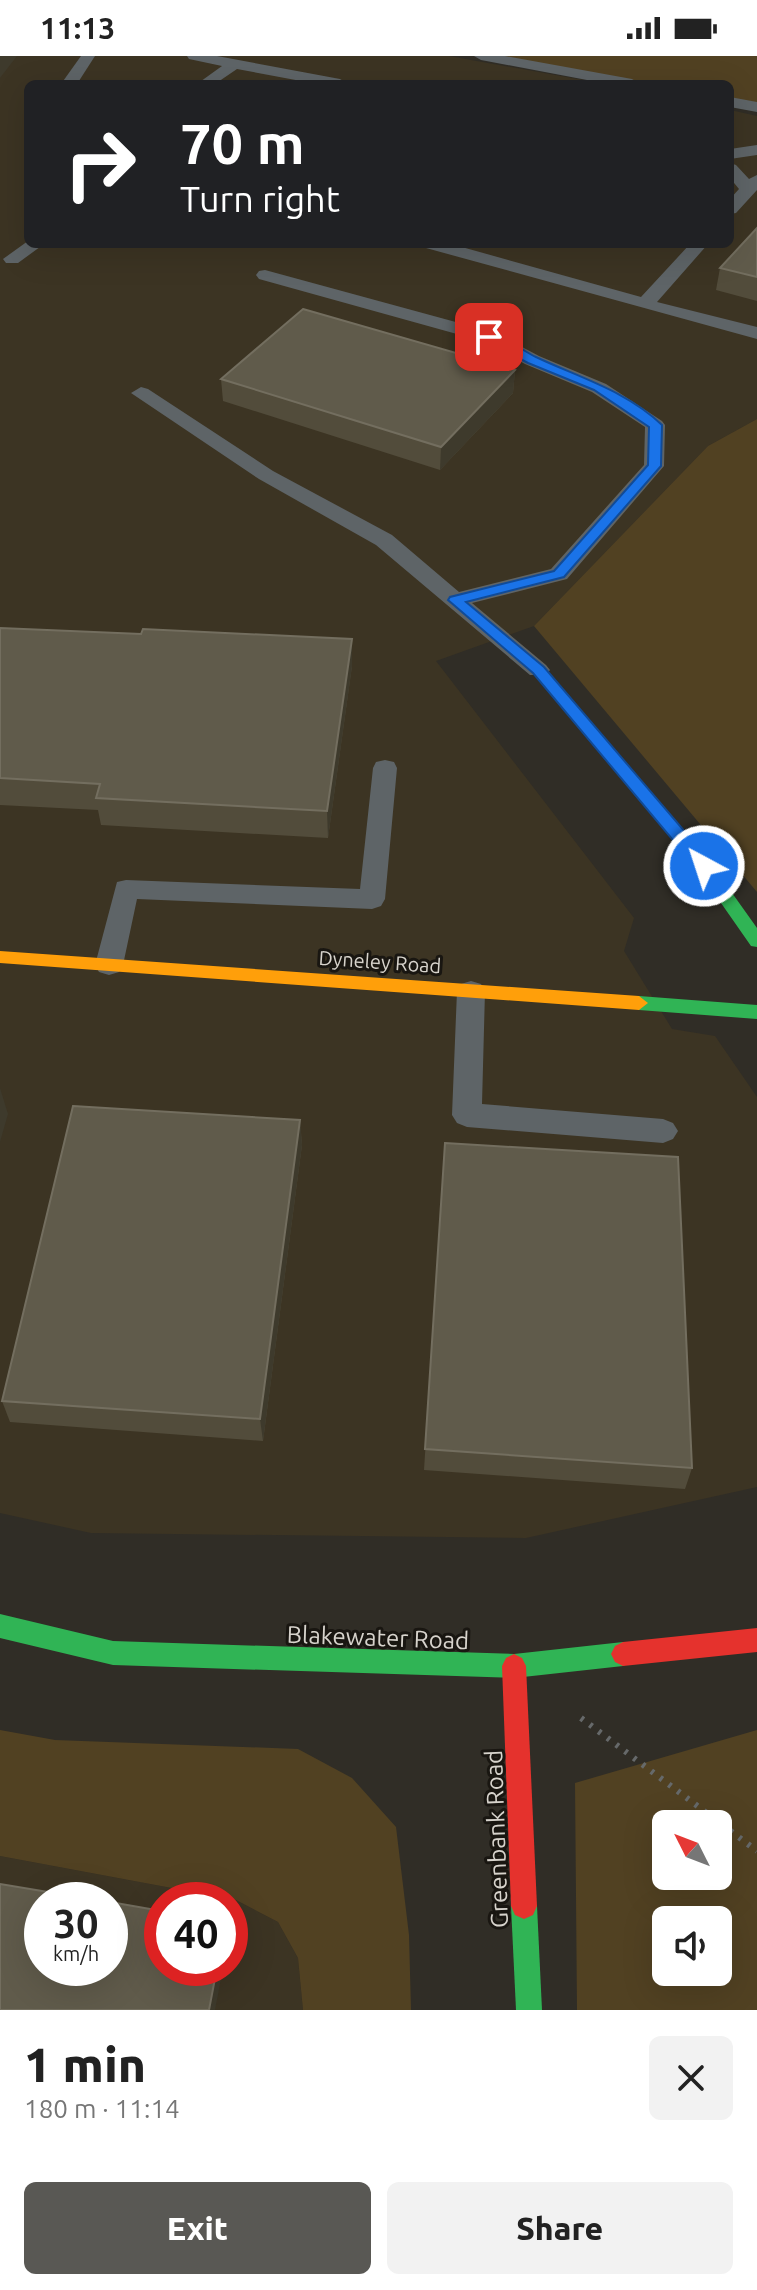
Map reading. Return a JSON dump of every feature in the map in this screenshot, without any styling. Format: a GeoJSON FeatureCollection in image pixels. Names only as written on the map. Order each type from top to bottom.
{"type":"FeatureCollection","features":[{"type":"Feature","properties":{"kind":"street"},"geometry":{"type":"LineString","coordinates":[[538,670],[704,866],[757,941]]}},
{"type":"Feature","properties":{"kind":"street","name":"Dyneley Road"},"geometry":{"type":"LineString","coordinates":[[0,957],[757,1012]]}},
{"type":"Feature","properties":{"kind":"street","name":"Blakewater Road"},"geometry":{"type":"LineString","coordinates":[[0,1626],[113,1653],[514,1666],[757,1640]]}},
{"type":"Feature","properties":{"kind":"street","name":"Greenbank Road"},"geometry":{"type":"LineString","coordinates":[[514,1666],[529,2010]]}},
{"type":"Feature","properties":{"kind":"lane"},"geometry":{"type":"LineString","coordinates":[[72,80],[88,56]]}},
{"type":"Feature","properties":{"kind":"lane"},"geometry":{"type":"LineString","coordinates":[[194,56],[316,80]]}},
{"type":"Feature","properties":{"kind":"lane"},"geometry":{"type":"LineString","coordinates":[[481,56],[610,80]]}},
{"type":"Feature","properties":{"kind":"lane"},"geometry":{"type":"LineString","coordinates":[[211,80],[234,64]]}},
{"type":"Feature","properties":{"kind":"lane"},"geometry":{"type":"LineString","coordinates":[[734,103],[757,107]]}},
{"type":"Feature","properties":{"kind":"lane"},"geometry":{"type":"LineString","coordinates":[[734,153],[757,150]]}},
{"type":"Feature","properties":{"kind":"lane"},"geometry":{"type":"LineString","coordinates":[[734,171],[752,185],[734,205]]}},
{"type":"Feature","properties":{"kind":"lane"},"geometry":{"type":"LineString","coordinates":[[12,259],[29,248]]}},
{"type":"Feature","properties":{"kind":"lane"},"geometry":{"type":"LineString","coordinates":[[446,248],[757,333]]}},
{"type":"Feature","properties":{"kind":"lane"},"geometry":{"type":"LineString","coordinates":[[645,304],[695,248]]}},
{"type":"Feature","properties":{"kind":"lane"},"geometry":{"type":"LineString","coordinates":[[265,275],[489,337],[532,360],[599,388],[655,425],[654,466],[559,574],[455,600]]}},
{"type":"Feature","properties":{"kind":"lane"},"geometry":{"type":"LineString","coordinates":[[141,393],[266,475],[384,540],[538,670]]}},
{"type":"Feature","properties":{"kind":"lane"},"geometry":{"type":"LineString","coordinates":[[109,965],[126,889],[372,899],[385,768]]}},
{"type":"Feature","properties":{"kind":"lane"},"geometry":{"type":"LineString","coordinates":[[471,991],[467,1115],[663,1131]]}},
{"type":"Feature","properties":{"kind":"path"},"geometry":{"type":"LineString","coordinates":[[577,1714],[757,1851]]}},
{"type":"Feature","properties":{"kind":"shaded area"},"geometry":{"type":"Polygon","coordinates":[[[0,56],[449,56],[583,80],[24,80],[24,248],[734,248],[734,111],[757,116],[757,419],[708,446],[534,626],[436,661],[634,918],[624,951],[672,1029],[715,1036],[757,1097],[757,1487],[526,1538],[91,1533],[0,1513],[0,56]]]}},
{"type":"Feature","properties":{"kind":"shaded area"},"geometry":{"type":"Polygon","coordinates":[[[479,56],[757,56],[757,110],[734,106],[734,80],[603,80],[479,56]]]}},
{"type":"Feature","properties":{"kind":"shaded area"},"geometry":{"type":"Polygon","coordinates":[[[757,419],[757,892],[534,626],[708,446],[757,419]]]}},
{"type":"Feature","properties":{"kind":"shaded area"},"geometry":{"type":"Polygon","coordinates":[[[0,1730],[55,1740],[298,1749],[352,1778],[396,1827],[409,1935],[411,2010],[303,2010],[298,1958],[278,1922],[248,1906],[248,1882],[144,1883],[0,1856],[0,1730]]]}},
{"type":"Feature","properties":{"kind":"shaded area"},"geometry":{"type":"Polygon","coordinates":[[[757,1730],[757,2010],[577,2010],[575,1783],[757,1730]]]}},
{"type":"Feature","properties":{"kind":"shaded area"},"geometry":{"type":"Polygon","coordinates":[[[0,1856],[144,1883],[144,1986],[248,1986],[248,1906],[278,1922],[298,1958],[303,2010],[0,2010],[0,1856]]]}},
{"type":"Feature","properties":{"kind":"building"},"geometry":{"type":"Polygon","coordinates":[[[757,228],[757,277],[720,268],[757,228]]]}},
{"type":"Feature","properties":{"kind":"building"},"geometry":{"type":"Polygon","coordinates":[[[303,309],[515,370],[441,447],[221,379],[303,309]]]}},
{"type":"Feature","properties":{"kind":"building"},"geometry":{"type":"Polygon","coordinates":[[[0,628],[141,634],[143,629],[352,639],[327,811],[96,798],[100,784],[0,778],[0,628]]]}},
{"type":"Feature","properties":{"kind":"building"},"geometry":{"type":"Polygon","coordinates":[[[73,1106],[300,1120],[260,1419],[2,1401],[73,1106]]]}},
{"type":"Feature","properties":{"kind":"building"},"geometry":{"type":"Polygon","coordinates":[[[445,1143],[678,1157],[692,1468],[425,1449],[445,1143]]]}},
{"type":"Feature","properties":{"kind":"building"},"geometry":{"type":"Polygon","coordinates":[[[0,1884],[24,1888],[24,1986],[128,1986],[128,1905],[144,1908],[144,1986],[214,1986],[209,2010],[0,2010],[0,1884]]]}},
{"type":"Feature","properties":{"kind":"traffic: fast"},"geometry":{"type":"LineString","coordinates":[[538,670],[704,866],[757,941]]}},
{"type":"Feature","properties":{"kind":"traffic: fast"},"geometry":{"type":"LineString","coordinates":[[639,1003],[757,1012]]}},
{"type":"Feature","properties":{"kind":"traffic: fast"},"geometry":{"type":"LineString","coordinates":[[0,1626],[113,1653],[514,1666],[623,1654]]}},
{"type":"Feature","properties":{"kind":"traffic: fast"},"geometry":{"type":"LineString","coordinates":[[524,1906],[529,2010]]}},
{"type":"Feature","properties":{"kind":"traffic: slow"},"geometry":{"type":"LineString","coordinates":[[0,957],[639,1003]]}},
{"type":"Feature","properties":{"kind":"traffic: jam"},"geometry":{"type":"LineString","coordinates":[[623,1654],[757,1640]]}},
{"type":"Feature","properties":{"kind":"traffic: jam"},"geometry":{"type":"LineString","coordinates":[[514,1666],[524,1906]]}},
{"type":"Feature","properties":{"kind":"route"},"geometry":{"type":"LineString","coordinates":[[489,337],[532,360],[599,388],[655,425],[654,466],[559,574],[455,600],[538,670],[704,866]]}}]}
